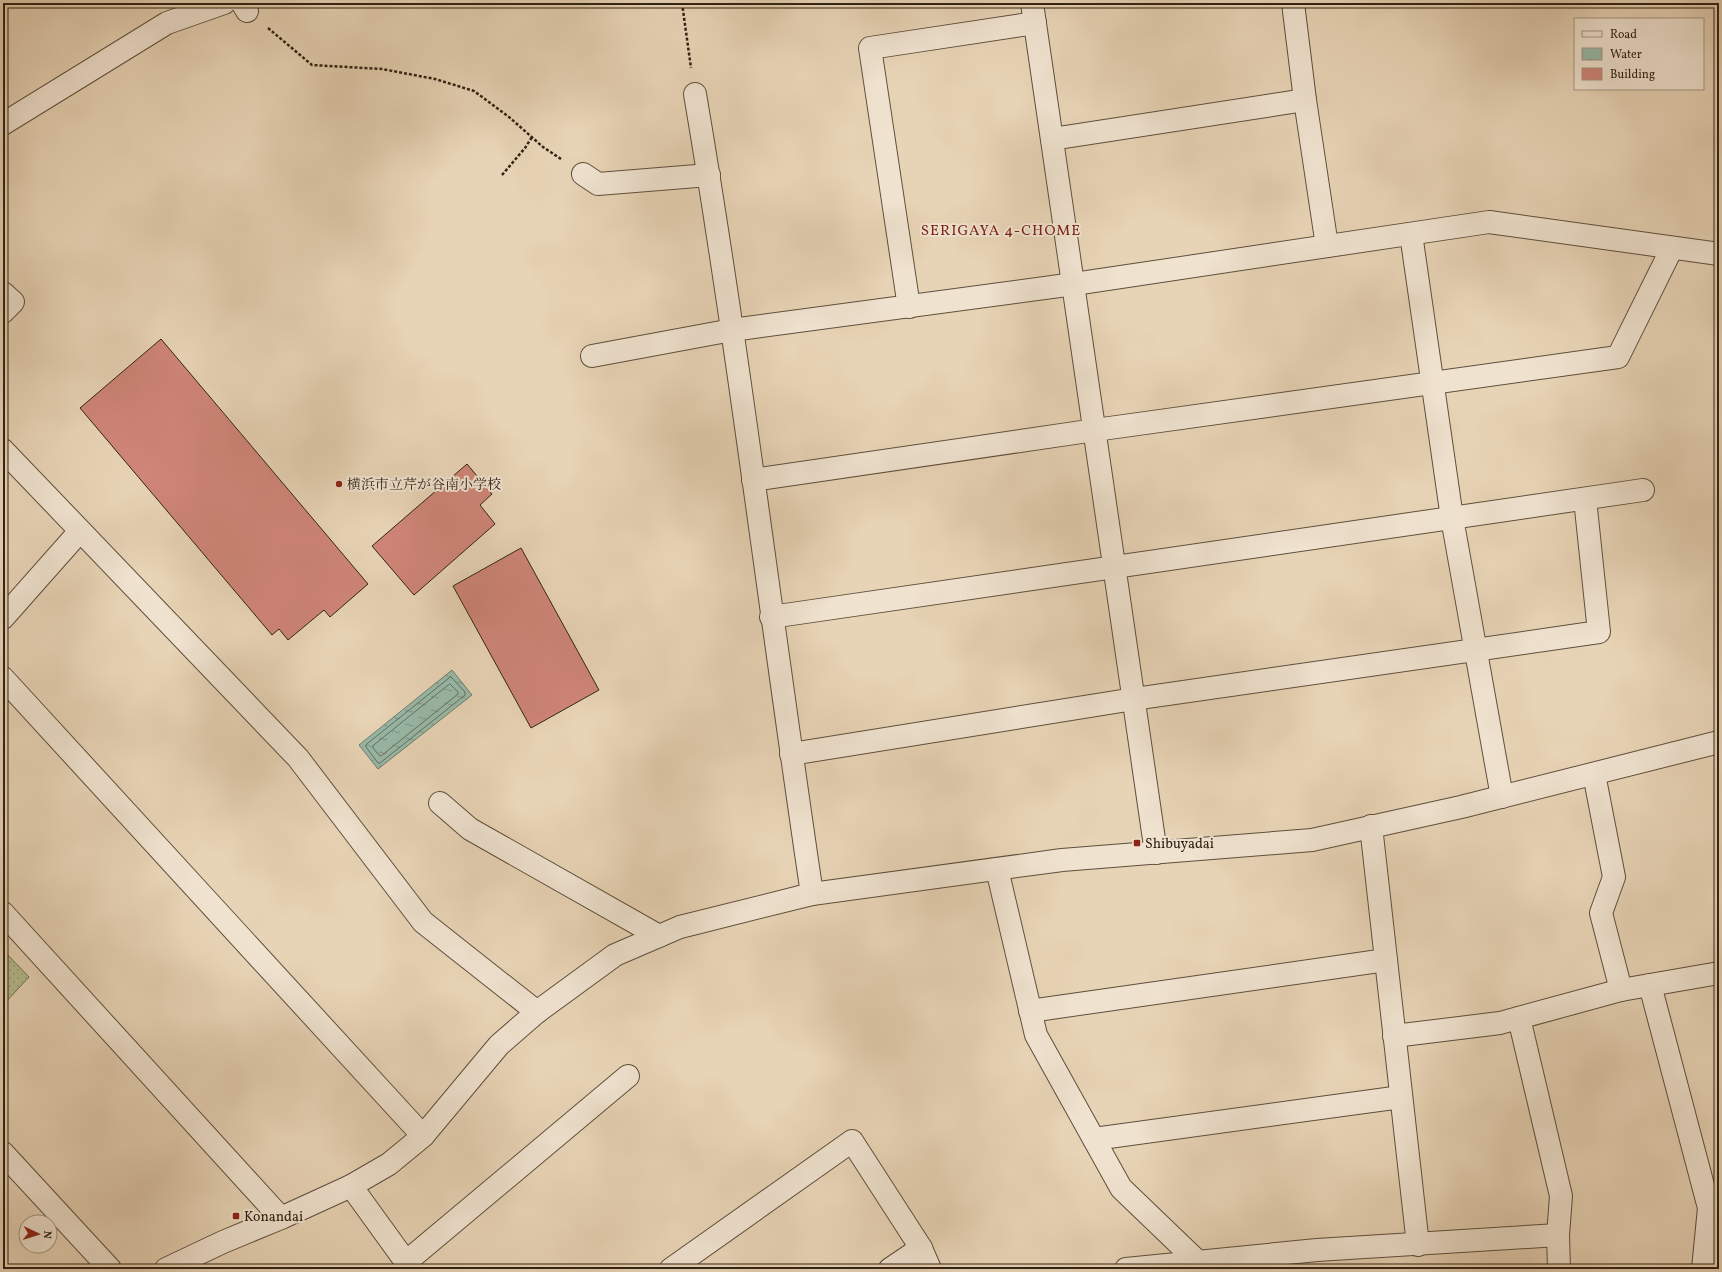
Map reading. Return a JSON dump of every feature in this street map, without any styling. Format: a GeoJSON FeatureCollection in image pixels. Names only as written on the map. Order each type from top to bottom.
{"type":"FeatureCollection","features":[{"type":"Feature","properties":{"kind":"street"},"geometry":{"type":"LineString","coordinates":[[3,124],[167,23],[224,3]]}},
{"type":"Feature","properties":{"kind":"street"},"geometry":{"type":"LineString","coordinates":[[1293,3],[1305,100],[1327,246]]}},
{"type":"Feature","properties":{"kind":"street"},"geometry":{"type":"LineString","coordinates":[[909,307],[870,48],[1034,13],[1156,853]]}},
{"type":"Feature","properties":{"kind":"street"},"geometry":{"type":"LineString","coordinates":[[695,94],[709,174],[732,330],[771,617],[812,894]]}},
{"type":"Feature","properties":{"kind":"street"},"geometry":{"type":"LineString","coordinates":[[1052,139],[1305,100]]}},
{"type":"Feature","properties":{"kind":"street"},"geometry":{"type":"LineString","coordinates":[[583,174],[598,184],[709,174]]}},
{"type":"Feature","properties":{"kind":"street"},"geometry":{"type":"LineString","coordinates":[[592,356],[732,330],[1074,284],[1489,222],[1719,254]]}},
{"type":"Feature","properties":{"kind":"street"},"geometry":{"type":"LineString","coordinates":[[1410,234],[1452,518],[1502,797]]}},
{"type":"Feature","properties":{"kind":"street"},"geometry":{"type":"LineString","coordinates":[[753,480],[1095,430],[1618,357],[1672,248]]}},
{"type":"Feature","properties":{"kind":"street"},"geometry":{"type":"LineString","coordinates":[[3,293],[13,302],[3,312]]}},
{"type":"Feature","properties":{"kind":"street"},"geometry":{"type":"LineString","coordinates":[[3,450],[298,758],[423,922],[537,1012]]}},
{"type":"Feature","properties":{"kind":"street"},"geometry":{"type":"LineString","coordinates":[[771,617],[1643,490]]}},
{"type":"Feature","properties":{"kind":"street"},"geometry":{"type":"LineString","coordinates":[[791,754],[1134,699],[1599,632],[1585,499]]}},
{"type":"Feature","properties":{"kind":"street"},"geometry":{"type":"LineString","coordinates":[[3,618],[80,531]]}},
{"type":"Feature","properties":{"kind":"street"},"geometry":{"type":"LineString","coordinates":[[3,678],[422,1136]]}},
{"type":"Feature","properties":{"kind":"street"},"geometry":{"type":"LineString","coordinates":[[166,1269],[223,1242],[281,1218],[351,1186],[389,1164],[422,1136],[499,1045],[537,1012],[615,955],[680,927],[812,894],[1062,860],[1312,840],[1461,807],[1719,742]]}},
{"type":"Feature","properties":{"kind":"street"},"geometry":{"type":"LineString","coordinates":[[1594,774],[1614,877],[1601,913],[1621,990]]}},
{"type":"Feature","properties":{"kind":"street"},"geometry":{"type":"LineString","coordinates":[[440,803],[470,829],[659,936]]}},
{"type":"Feature","properties":{"kind":"street"},"geometry":{"type":"LineString","coordinates":[[1371,826],[1418,1244]]}},
{"type":"Feature","properties":{"kind":"street"},"geometry":{"type":"LineString","coordinates":[[997,869],[1036,1035],[1121,1188],[1198,1262]]}},
{"type":"Feature","properties":{"kind":"street"},"geometry":{"type":"LineString","coordinates":[[3,913],[281,1218]]}},
{"type":"Feature","properties":{"kind":"street"},"geometry":{"type":"LineString","coordinates":[[1030,1011],[1386,960]]}},
{"type":"Feature","properties":{"kind":"street"},"geometry":{"type":"LineString","coordinates":[[1394,1036],[1500,1023],[1621,990],[1719,973]]}},
{"type":"Feature","properties":{"kind":"street"},"geometry":{"type":"LineString","coordinates":[[1650,985],[1714,1204],[1703,1269]]}},
{"type":"Feature","properties":{"kind":"street"},"geometry":{"type":"LineString","coordinates":[[1519,1018],[1561,1196],[1558,1234],[1559,1269]]}},
{"type":"Feature","properties":{"kind":"street"},"geometry":{"type":"LineString","coordinates":[[351,1186],[408,1267],[628,1076]]}},
{"type":"Feature","properties":{"kind":"street"},"geometry":{"type":"LineString","coordinates":[[1094,1139],[1401,1097]]}},
{"type":"Feature","properties":{"kind":"street"},"geometry":{"type":"LineString","coordinates":[[671,1269],[852,1141],[921,1248],[930,1269]]}},
{"type":"Feature","properties":{"kind":"street"},"geometry":{"type":"LineString","coordinates":[[3,1153],[110,1269]]}},
{"type":"Feature","properties":{"kind":"street"},"geometry":{"type":"LineString","coordinates":[[1126,1269],[1198,1262],[1312,1260],[1418,1244],[1558,1234]]}},
{"type":"Feature","properties":{"kind":"street"},"geometry":{"type":"LineString","coordinates":[[890,1269],[921,1248]]}},
{"type":"Feature","properties":{"kind":"path"},"geometry":{"type":"LineString","coordinates":[[682,3],[695,94]]}},
{"type":"Feature","properties":{"kind":"path"},"geometry":{"type":"LineString","coordinates":[[283,41],[312,64],[382,69],[435,79],[474,91],[509,117],[543,147]]}},
{"type":"Feature","properties":{"kind":"path"},"geometry":{"type":"LineString","coordinates":[[502,175],[526,148],[532,137]]}},
{"type":"Feature","properties":{"kind":"shaded area"},"geometry":{"type":"Polygon","coordinates":[[[3,950],[29,977],[3,1005],[3,950]]]}},
{"type":"Feature","properties":{"kind":"water"},"geometry":{"type":"Polygon","coordinates":[[[452,670],[472,695],[378,769],[359,745],[452,670]]]}},
{"type":"Feature","properties":{"kind":"building"},"geometry":{"type":"Polygon","coordinates":[[[161,339],[368,584],[330,617],[324,610],[288,640],[279,629],[272,635],[80,408],[161,339]]]}},
{"type":"Feature","properties":{"kind":"building"},"geometry":{"type":"Polygon","coordinates":[[[467,464],[492,494],[480,505],[495,524],[414,595],[372,546],[467,464]]]}},
{"type":"Feature","properties":{"kind":"building"},"geometry":{"type":"Polygon","coordinates":[[[521,548],[599,690],[531,728],[453,586],[521,548]]]}},
{"type":"Feature","properties":{"kind":"place","name":"横浜市立芹が谷南小学校"},"geometry":{"type":"Point","coordinates":[339,484]}},
{"type":"Feature","properties":{"kind":"place","name":"Shibuyadai"},"geometry":{"type":"Point","coordinates":[1137,843]}},
{"type":"Feature","properties":{"kind":"place","name":"Konandai"},"geometry":{"type":"Point","coordinates":[236,1216]}},
{"type":"Feature","properties":{"kind":"district","name":"SERIGAYA 4-CHOME"},"geometry":{"type":"Point","coordinates":[1001,230]}}]}
